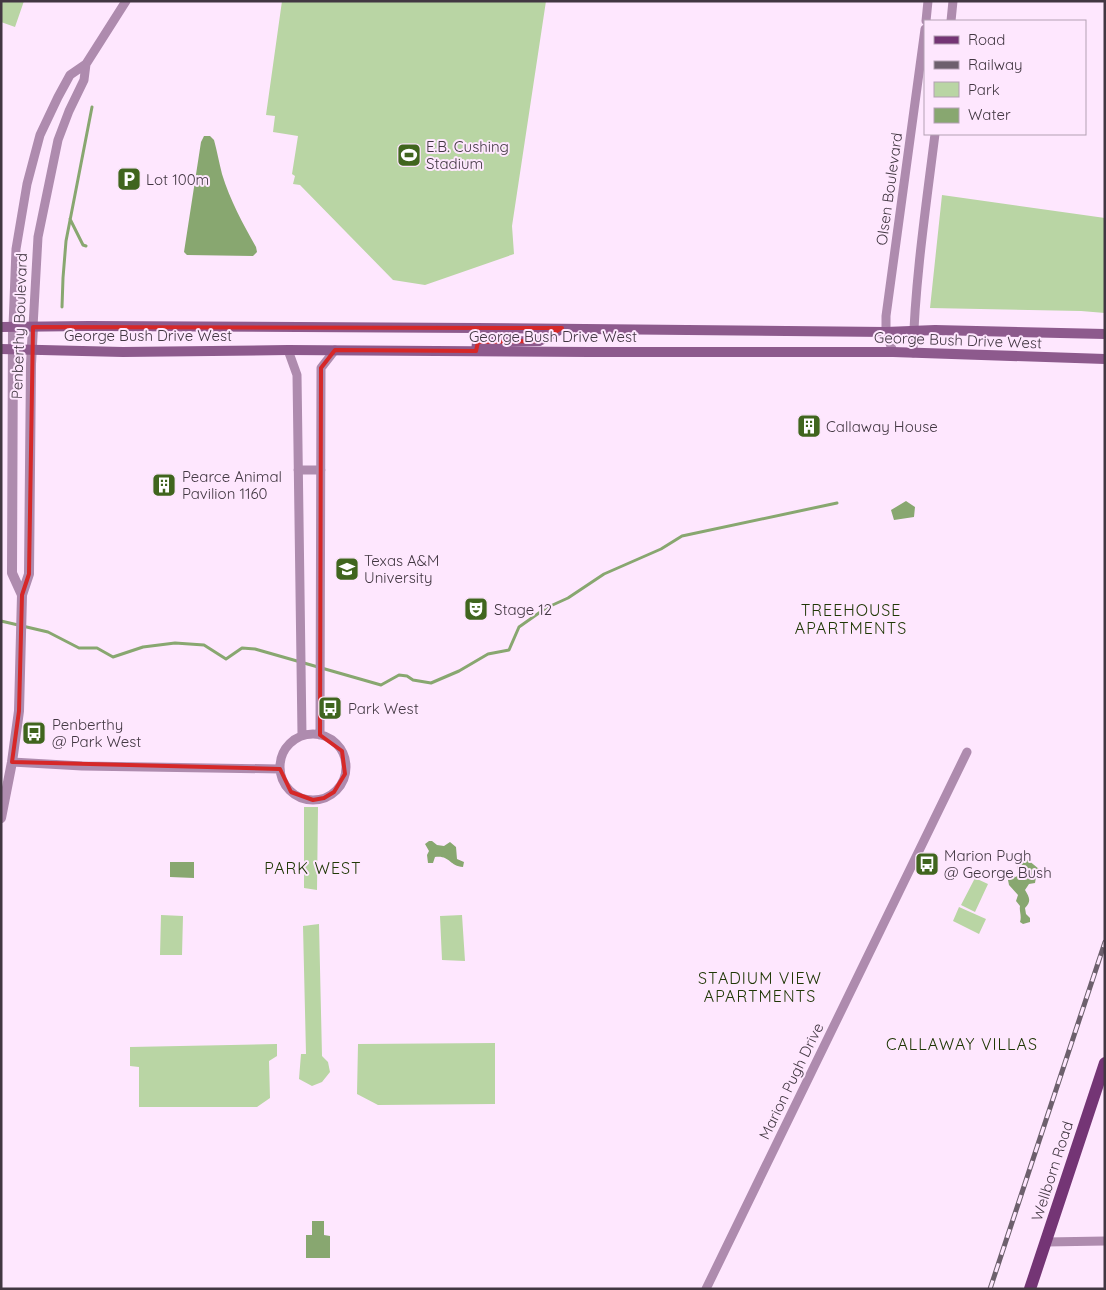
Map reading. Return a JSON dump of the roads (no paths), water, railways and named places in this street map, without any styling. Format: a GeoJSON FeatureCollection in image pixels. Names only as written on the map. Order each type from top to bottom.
{"type":"FeatureCollection","features":[{"type":"Feature","properties":{"kind":"main road","name":"George Bush Drive West"},"geometry":{"type":"LineString","coordinates":[[1,327],[562,328],[886,332],[913,330],[1105,334]]}},
{"type":"Feature","properties":{"kind":"main road"},"geometry":{"type":"LineString","coordinates":[[476,351],[477,343],[480,342],[539,341],[562,328]]}},
{"type":"Feature","properties":{"kind":"main road","name":"George Bush Drive West"},"geometry":{"type":"LineString","coordinates":[[1,348],[123,352],[288,350],[892,352],[1105,359]]}},
{"type":"Feature","properties":{"kind":"main road","name":"Wellborn Road"},"geometry":{"type":"LineString","coordinates":[[1030,1289],[1105,1063]]}},
{"type":"Feature","properties":{"kind":"street","name":"Penberthy Boulevard"},"geometry":{"type":"LineString","coordinates":[[22,595],[12,574],[12,349],[16,249],[27,184],[40,135],[58,97],[70,75],[86,64],[126,1]]}},
{"type":"Feature","properties":{"kind":"street"},"geometry":{"type":"LineString","coordinates":[[926,20],[928,1]]}},
{"type":"Feature","properties":{"kind":"street"},"geometry":{"type":"LineString","coordinates":[[950,20],[953,1]]}},
{"type":"Feature","properties":{"kind":"street","name":"Olsen Boulevard"},"geometry":{"type":"LineString","coordinates":[[892,352],[886,332],[886,316],[921,81],[924,41]]}},
{"type":"Feature","properties":{"kind":"street","name":"Penberthy Boulevard"},"geometry":{"type":"LineString","coordinates":[[1,818],[19,712],[22,595],[29,574],[32,348],[38,237],[58,140],[84,80],[86,64]]}},
{"type":"Feature","properties":{"kind":"street"},"geometry":{"type":"LineString","coordinates":[[913,353],[913,330],[925,215],[936,135]]}},
{"type":"Feature","properties":{"kind":"street"},"geometry":{"type":"LineString","coordinates":[[288,350],[297,375],[302,735]]}},
{"type":"Feature","properties":{"kind":"street"},"geometry":{"type":"LineString","coordinates":[[320,735],[321,368],[335,350]]}},
{"type":"Feature","properties":{"kind":"street"},"geometry":{"type":"LineString","coordinates":[[298,470],[321,470]]}},
{"type":"Feature","properties":{"kind":"street"},"geometry":{"type":"LineString","coordinates":[[302,735],[320,735],[332,740],[342,751],[346,764],[345,774],[341,784],[334,792],[324,798],[313,800],[301,798],[285,786],[281,778],[281,758],[285,748],[293,740],[302,735]]}},
{"type":"Feature","properties":{"kind":"street","name":"Marion Pugh Drive"},"geometry":{"type":"LineString","coordinates":[[706,1289],[967,752]]}},
{"type":"Feature","properties":{"kind":"street"},"geometry":{"type":"LineString","coordinates":[[12,762],[82,766],[280,769]]}},
{"type":"Feature","properties":{"kind":"street"},"geometry":{"type":"LineString","coordinates":[[1046,1242],[1105,1241]]}},
{"type":"Feature","properties":{"kind":"water"},"geometry":{"type":"Polygon","coordinates":[[[204,136],[210,136],[214,140],[222,174],[229,193],[256,247],[257,252],[253,256],[187,255],[184,252],[201,142],[204,136]]]}},
{"type":"Feature","properties":{"kind":"water"},"geometry":{"type":"Polygon","coordinates":[[[906,501],[915,507],[914,517],[894,520],[891,510],[906,501]]]}},
{"type":"Feature","properties":{"kind":"water"},"geometry":{"type":"Polygon","coordinates":[[[429,841],[444,846],[450,842],[456,847],[457,859],[464,862],[463,867],[440,857],[435,857],[433,863],[428,863],[427,855],[429,851],[425,844],[429,841]]]}},
{"type":"Feature","properties":{"kind":"water"},"geometry":{"type":"Polygon","coordinates":[[[1021,859],[1028,860],[1039,869],[1034,874],[1036,877],[1035,883],[1029,884],[1025,890],[1029,897],[1025,908],[1030,922],[1023,924],[1020,922],[1020,906],[1016,901],[1018,895],[1009,885],[1008,880],[1020,873],[1017,868],[1021,859]]]}},
{"type":"Feature","properties":{"kind":"water"},"geometry":{"type":"Polygon","coordinates":[[[170,862],[194,862],[194,878],[170,877],[170,862]]]}},
{"type":"Feature","properties":{"kind":"water"},"geometry":{"type":"Polygon","coordinates":[[[312,1221],[324,1221],[324,1235],[330,1236],[330,1258],[306,1258],[306,1235],[312,1235],[312,1221]]]}},
{"type":"Feature","properties":{"kind":"waterway"},"geometry":{"type":"LineString","coordinates":[[62,307],[66,241],[92,107]]}},
{"type":"Feature","properties":{"kind":"waterway"},"geometry":{"type":"LineString","coordinates":[[70,219],[83,245],[86,246]]}},
{"type":"Feature","properties":{"kind":"waterway"},"geometry":{"type":"LineString","coordinates":[[1,621],[48,632],[79,648],[97,648],[113,657],[143,647],[175,643],[204,645],[226,659],[242,648],[255,649],[381,685],[399,675],[431,683],[459,671],[488,654],[509,650],[519,627],[546,608],[568,598],[604,574],[661,549],[682,536],[837,503]]}},
{"type":"Feature","properties":{"kind":"railway"},"geometry":{"type":"LineString","coordinates":[[990,1289],[1105,942]]}},
{"type":"Feature","properties":{"kind":"place","name":"E.B. Cushing Stadium"},"geometry":{"type":"Point","coordinates":[409,155]}},
{"type":"Feature","properties":{"kind":"place","name":"Lot 100m"},"geometry":{"type":"Point","coordinates":[129,179]}},
{"type":"Feature","properties":{"kind":"place","name":"Callaway House"},"geometry":{"type":"Point","coordinates":[809,426]}},
{"type":"Feature","properties":{"kind":"place","name":"Pearce Animal Pavilion 1160"},"geometry":{"type":"Point","coordinates":[164,485]}},
{"type":"Feature","properties":{"kind":"place","name":"Texas A&M University"},"geometry":{"type":"Point","coordinates":[347,569]}},
{"type":"Feature","properties":{"kind":"place","name":"Stage 12"},"geometry":{"type":"Point","coordinates":[476,609]}},
{"type":"Feature","properties":{"kind":"place","name":"Park West"},"geometry":{"type":"Point","coordinates":[330,708]}},
{"type":"Feature","properties":{"kind":"place","name":"Penberthy @ Park West"},"geometry":{"type":"Point","coordinates":[34,733]}},
{"type":"Feature","properties":{"kind":"place","name":"Marion Pugh @ George Bush"},"geometry":{"type":"Point","coordinates":[927,864]}},
{"type":"Feature","properties":{"kind":"district","name":"TREEHOUSE APARTMENTS"},"geometry":{"type":"Point","coordinates":[851,619]}},
{"type":"Feature","properties":{"kind":"district","name":"PARK WEST"},"geometry":{"type":"Point","coordinates":[313,868]}},
{"type":"Feature","properties":{"kind":"district","name":"STADIUM VIEW APARTMENTS"},"geometry":{"type":"Point","coordinates":[760,987]}},
{"type":"Feature","properties":{"kind":"district","name":"CALLAWAY VILLAS"},"geometry":{"type":"Point","coordinates":[962,1044]}}]}
